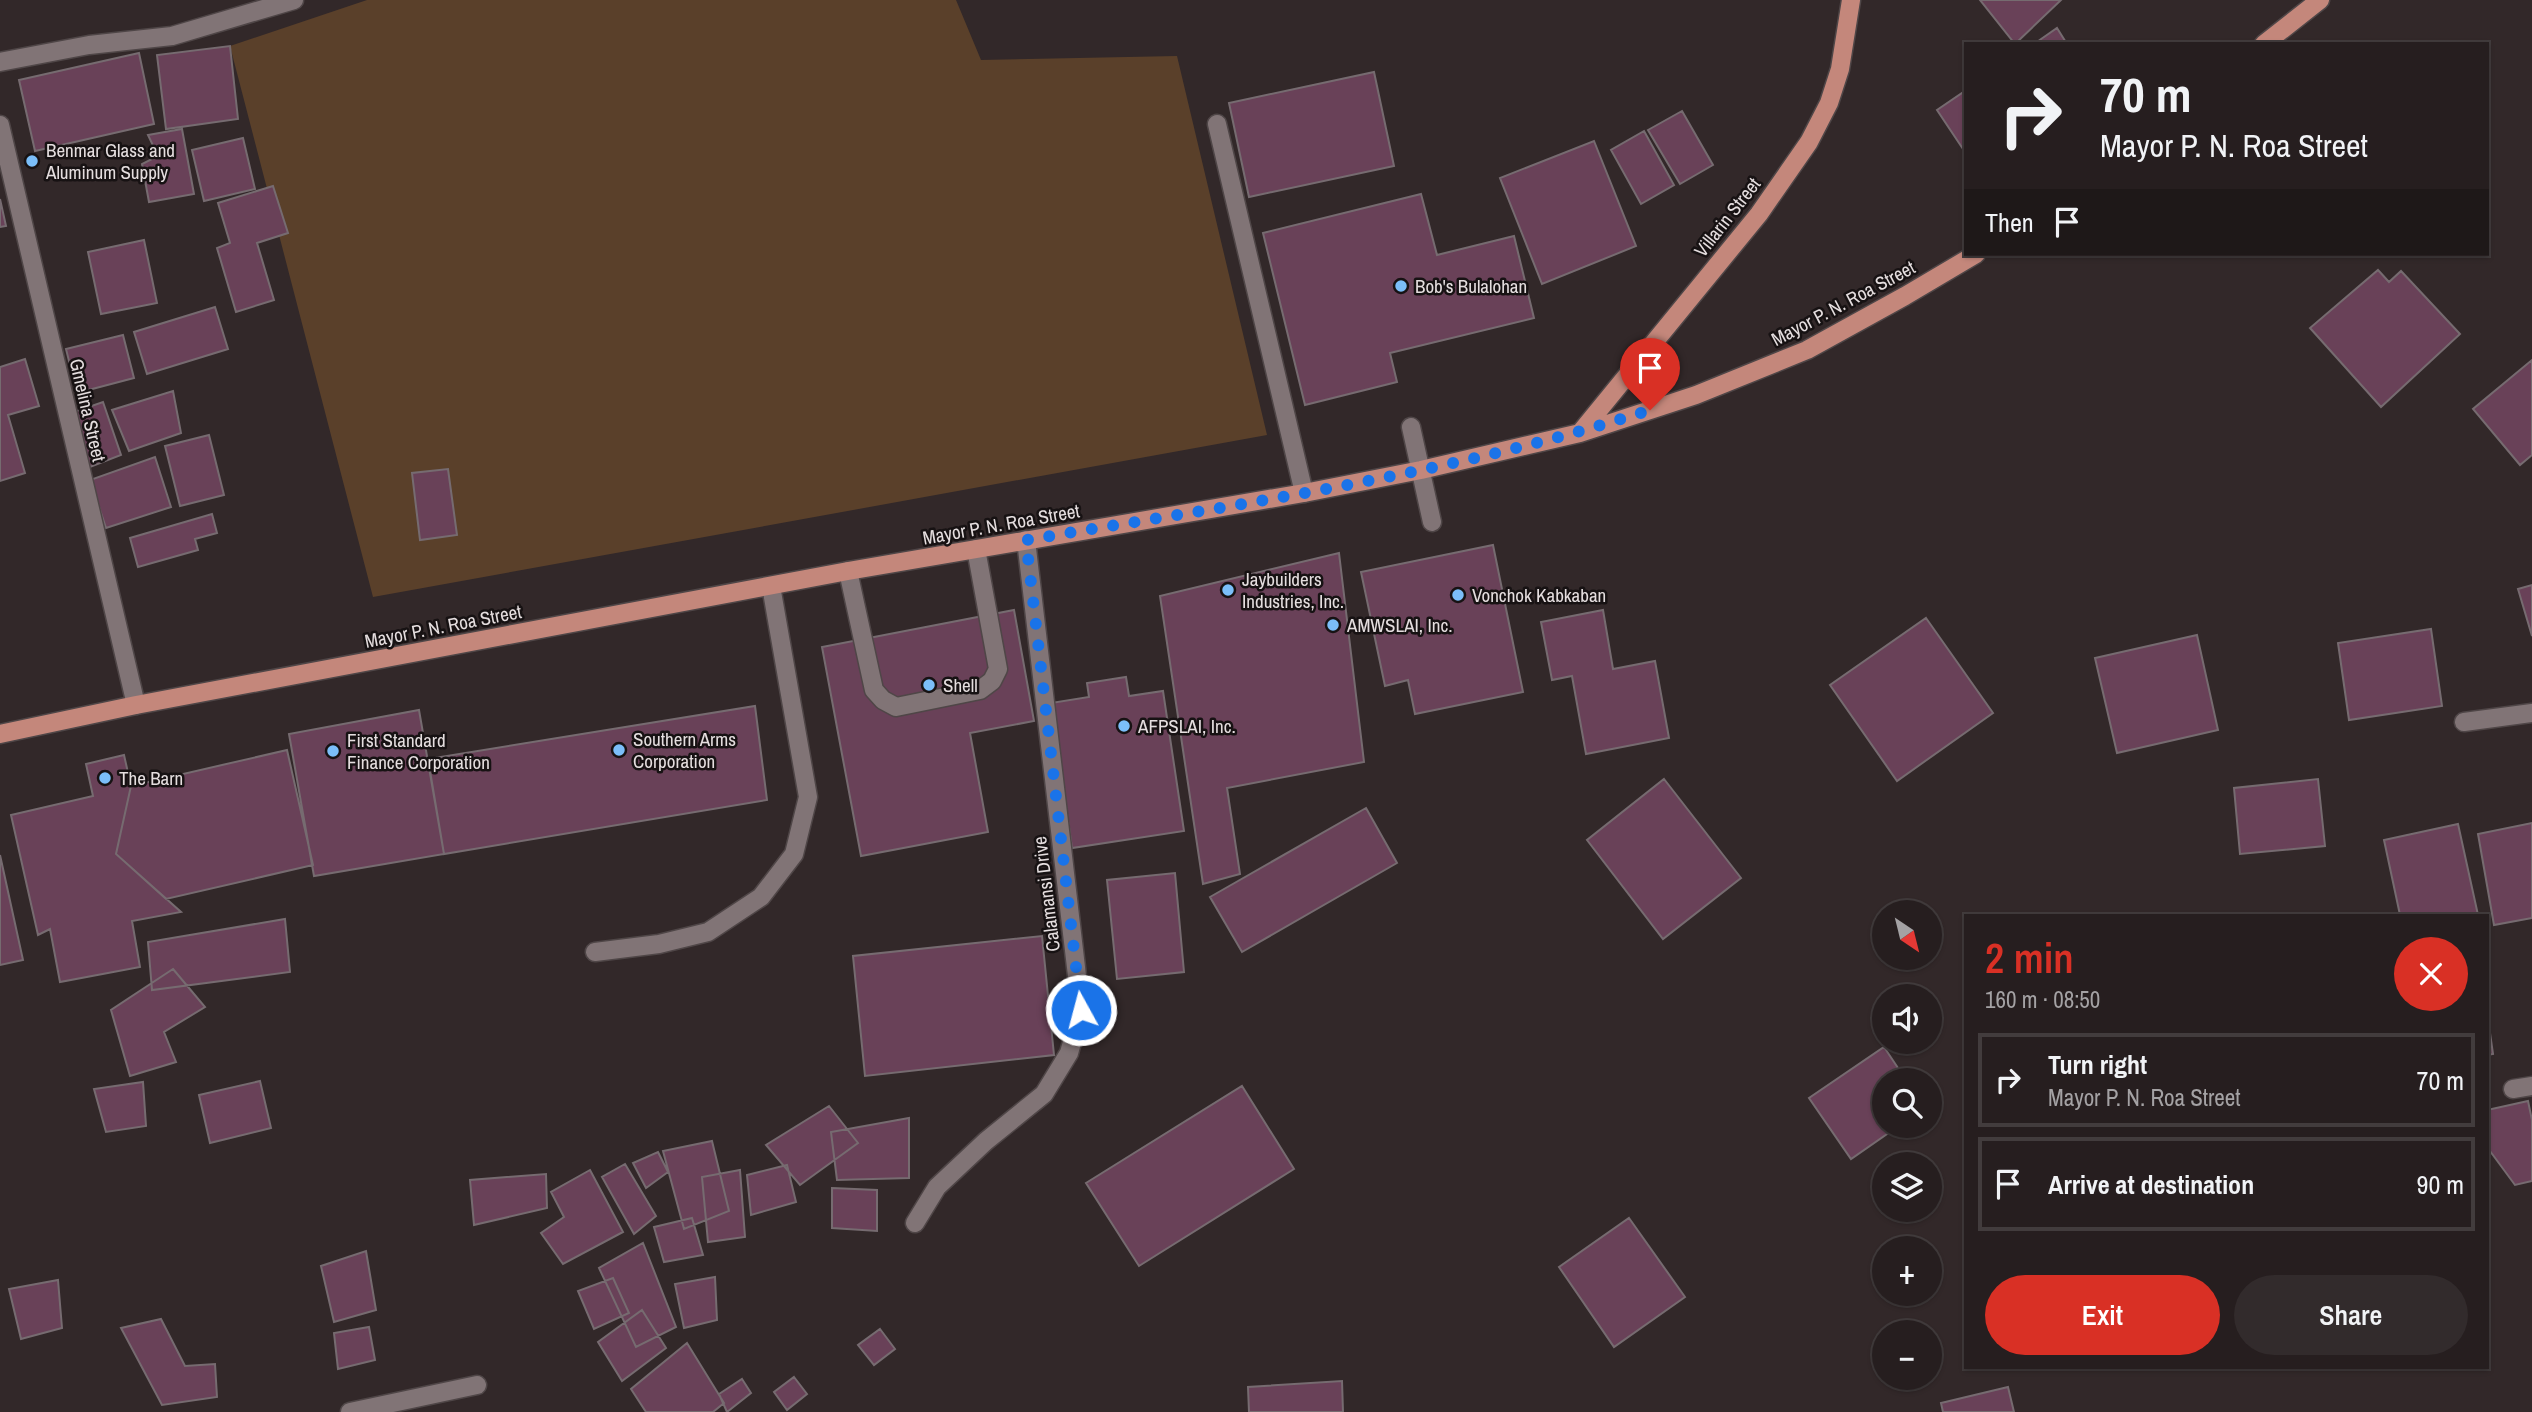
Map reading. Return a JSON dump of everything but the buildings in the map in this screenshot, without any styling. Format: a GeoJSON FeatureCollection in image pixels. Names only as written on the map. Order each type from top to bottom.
{"type":"FeatureCollection","features":[{"type":"Feature","properties":{"kind":"main road","name":"Villarin Street"},"geometry":{"type":"LineString","coordinates":[[1580,432],[1759,214],[1809,142],[1829,103],[1840,69],[1851,0]]}},
{"type":"Feature","properties":{"kind":"main road"},"geometry":{"type":"LineString","coordinates":[[2267,42],[2320,0]]}},
{"type":"Feature","properties":{"kind":"main road","name":"Mayor P. N. Roa Street"},"geometry":{"type":"LineString","coordinates":[[0,734],[136,705],[849,571],[1304,493],[1421,470],[1580,432],[1696,395],[1807,350],[1973,256]]}},
{"type":"Feature","properties":{"kind":"street"},"geometry":{"type":"LineString","coordinates":[[0,62],[89,45],[172,36],[293,0]]}},
{"type":"Feature","properties":{"kind":"street"},"geometry":{"type":"LineString","coordinates":[[1217,124],[1304,493]]}},
{"type":"Feature","properties":{"kind":"street","name":"Gmelina Street"},"geometry":{"type":"LineString","coordinates":[[0,125],[136,705]]}},
{"type":"Feature","properties":{"kind":"street"},"geometry":{"type":"LineString","coordinates":[[1411,427],[1433,522]]}},
{"type":"Feature","properties":{"kind":"street","name":"Calamansi Drive"},"geometry":{"type":"LineString","coordinates":[[915,1223],[937,1187],[986,1140],[1044,1094],[1069,1053],[1081,1010],[1026,540]]}},
{"type":"Feature","properties":{"kind":"street"},"geometry":{"type":"LineString","coordinates":[[849,571],[874,690],[883,700],[896,707],[980,691],[992,681],[998,669],[976,550]]}},
{"type":"Feature","properties":{"kind":"street"},"geometry":{"type":"LineString","coordinates":[[595,952],[659,944],[708,932],[761,897],[794,854],[808,797],[771,586]]}},
{"type":"Feature","properties":{"kind":"street"},"geometry":{"type":"LineString","coordinates":[[2464,722],[2532,713]]}},
{"type":"Feature","properties":{"kind":"street"},"geometry":{"type":"LineString","coordinates":[[2513,1089],[2532,1086]]}},
{"type":"Feature","properties":{"kind":"street"},"geometry":{"type":"LineString","coordinates":[[350,1412],[477,1385]]}},
{"type":"Feature","properties":{"kind":"shaded area"},"geometry":{"type":"Polygon","coordinates":[[[367,0],[956,0],[981,60],[1177,56],[1267,435],[373,597],[230,46],[367,0]]]}},
{"type":"Feature","properties":{"kind":"place","name":"Benmar Glass and Aluminum Supply"},"geometry":{"type":"Point","coordinates":[32,161]}},
{"type":"Feature","properties":{"kind":"place","name":"Bob's Bulalohan"},"geometry":{"type":"Point","coordinates":[1401,286]}},
{"type":"Feature","properties":{"kind":"place","name":"Jaybuilders Industries, Inc."},"geometry":{"type":"Point","coordinates":[1228,590]}},
{"type":"Feature","properties":{"kind":"place","name":"Vonchok Kabkaban"},"geometry":{"type":"Point","coordinates":[1458,595]}},
{"type":"Feature","properties":{"kind":"place","name":"AMWSLAI, Inc."},"geometry":{"type":"Point","coordinates":[1333,625]}},
{"type":"Feature","properties":{"kind":"place","name":"Shell"},"geometry":{"type":"Point","coordinates":[929,685]}},
{"type":"Feature","properties":{"kind":"place","name":"AFPSLAI, Inc."},"geometry":{"type":"Point","coordinates":[1124,726]}},
{"type":"Feature","properties":{"kind":"place","name":"Southern Arms Corporation"},"geometry":{"type":"Point","coordinates":[619,750]}},
{"type":"Feature","properties":{"kind":"place","name":"First Standard Finance Corporation"},"geometry":{"type":"Point","coordinates":[333,751]}},
{"type":"Feature","properties":{"kind":"place","name":"The Barn"},"geometry":{"type":"Point","coordinates":[105,778]}},
{"type":"Feature","properties":{"kind":"route"},"geometry":{"type":"LineString","coordinates":[[1081,1010],[1026,540],[1304,493],[1421,470],[1580,432],[1650,410]]}}]}
